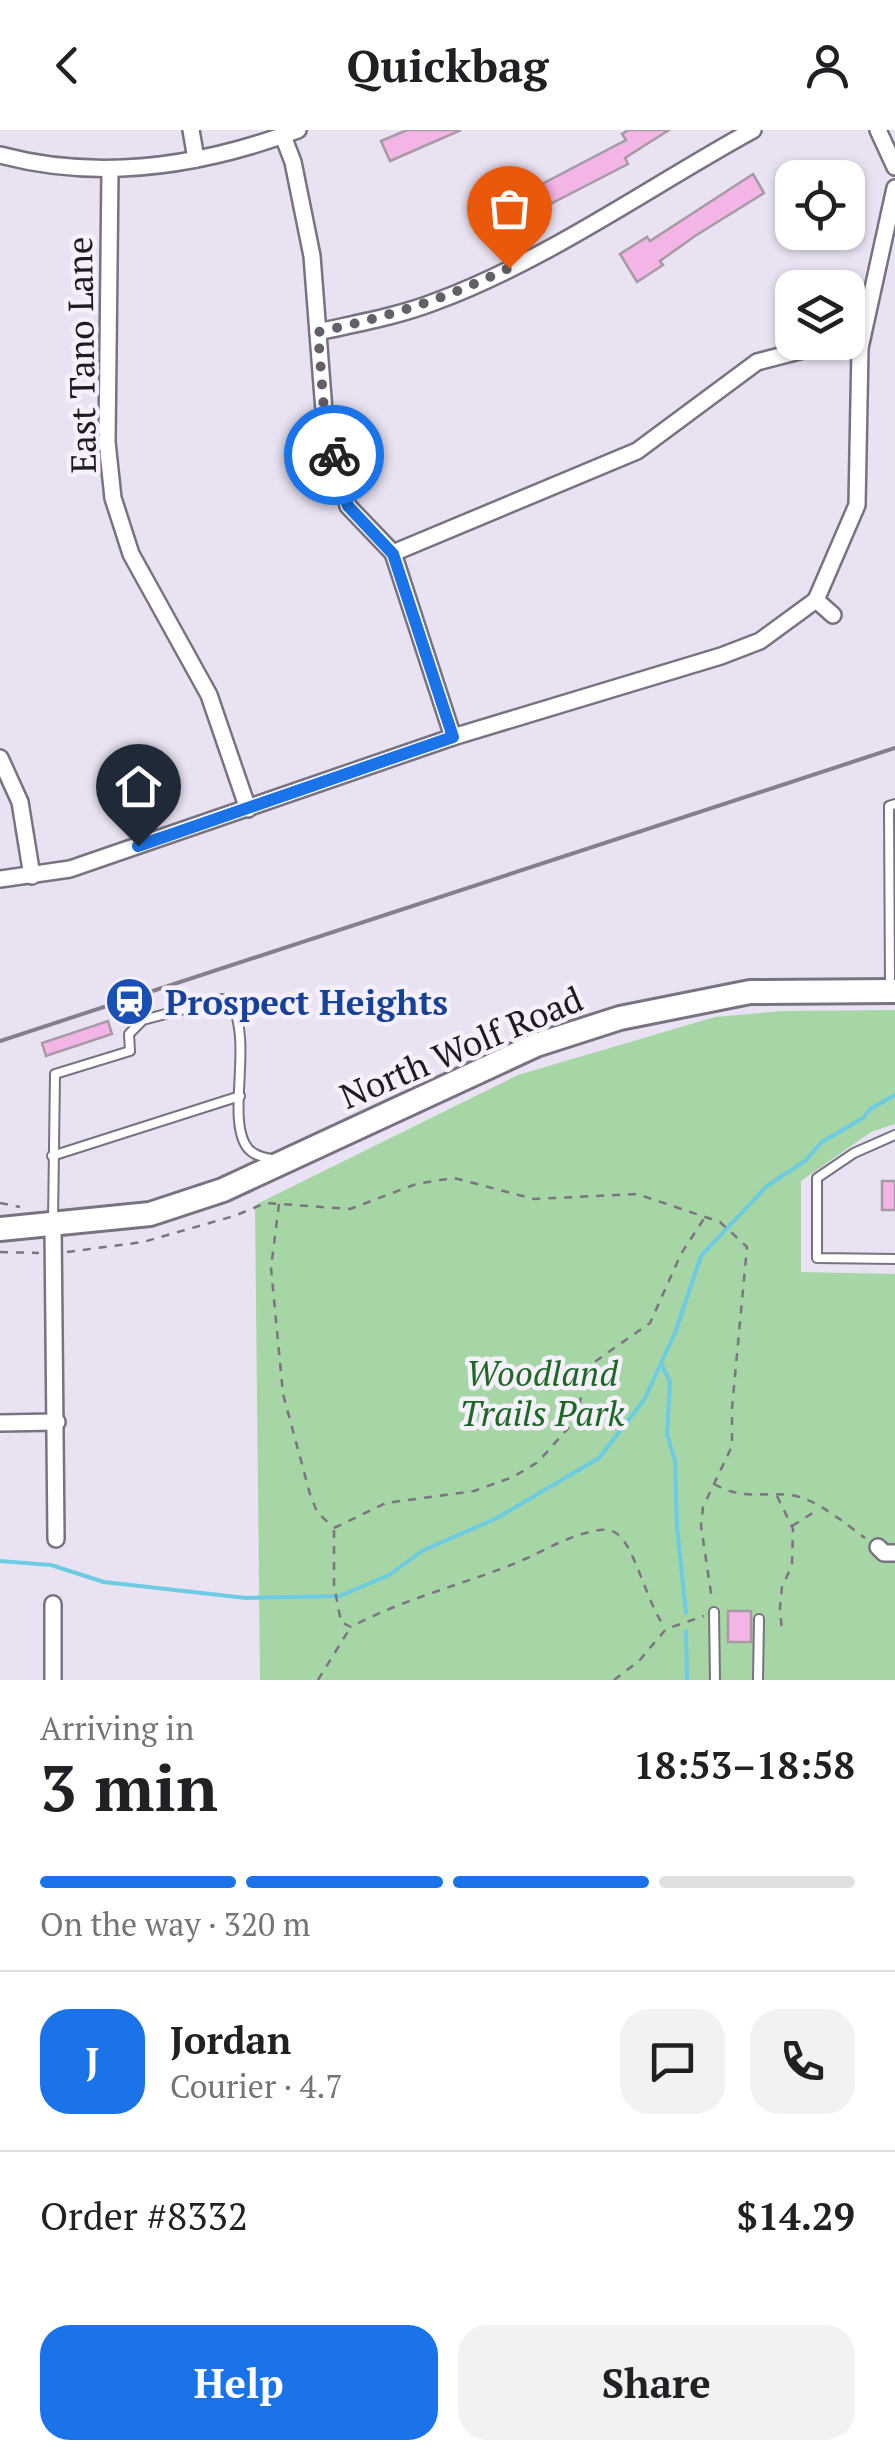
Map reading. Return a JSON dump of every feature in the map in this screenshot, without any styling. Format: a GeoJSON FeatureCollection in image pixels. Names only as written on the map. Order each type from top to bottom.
{"type":"FeatureCollection","features":[{"type":"Feature","properties":{"kind":"main road","name":"North Wolf Road"},"geometry":{"type":"LineString","coordinates":[[0,1228],[150,1214],[223,1190],[536,1045],[620,1018],[750,992],[893,991]]}},
{"type":"Feature","properties":{"kind":"street"},"geometry":{"type":"LineString","coordinates":[[191,130],[196,159]]}},
{"type":"Feature","properties":{"kind":"street"},"geometry":{"type":"LineString","coordinates":[[318,332],[398,314],[477,284],[600,220],[753,130]]}},
{"type":"Feature","properties":{"kind":"street"},"geometry":{"type":"LineString","coordinates":[[878,130],[895,167]]}},
{"type":"Feature","properties":{"kind":"street"},"geometry":{"type":"LineString","coordinates":[[0,156],[110,171],[196,159],[291,133],[306,218],[325,424],[348,506],[393,554],[453,737]]}},
{"type":"Feature","properties":{"kind":"street","name":"East Tano Lane"},"geometry":{"type":"LineString","coordinates":[[110,171],[108,442],[113,498],[140,572],[209,694],[248,809]]}},
{"type":"Feature","properties":{"kind":"street"},"geometry":{"type":"LineString","coordinates":[[865,325],[895,188]]}},
{"type":"Feature","properties":{"kind":"street"},"geometry":{"type":"LineString","coordinates":[[393,554],[638,451],[757,362],[775,357]]}},
{"type":"Feature","properties":{"kind":"street"},"geometry":{"type":"LineString","coordinates":[[0,878],[70,870],[453,737],[760,642],[816,600],[857,505],[860,360]]}},
{"type":"Feature","properties":{"kind":"street"},"geometry":{"type":"LineString","coordinates":[[816,600],[833,615]]}},
{"type":"Feature","properties":{"kind":"street"},"geometry":{"type":"LineString","coordinates":[[0,758],[20,802],[32,876]]}},
{"type":"Feature","properties":{"kind":"street"},"geometry":{"type":"LineString","coordinates":[[53,1225],[56,1539]]}},
{"type":"Feature","properties":{"kind":"street"},"geometry":{"type":"LineString","coordinates":[[0,1422],[57,1422]]}},
{"type":"Feature","properties":{"kind":"street"},"geometry":{"type":"LineString","coordinates":[[878,1547],[884,1553],[895,1553]]}},
{"type":"Feature","properties":{"kind":"street"},"geometry":{"type":"LineString","coordinates":[[53,1604],[53,1680]]}},
{"type":"Feature","properties":{"kind":"lane"},"geometry":{"type":"LineString","coordinates":[[893,991],[889,806],[895,804]]}},
{"type":"Feature","properties":{"kind":"lane"},"geometry":{"type":"LineString","coordinates":[[53,1225],[55,1074],[130,1051],[129,1034],[144,1020],[222,999],[232,1004],[239,1018],[240,1128],[246,1146],[258,1156],[296,1157]]}},
{"type":"Feature","properties":{"kind":"lane"},"geometry":{"type":"LineString","coordinates":[[52,1156],[240,1096]]}},
{"type":"Feature","properties":{"kind":"lane"},"geometry":{"type":"LineString","coordinates":[[895,1135],[854,1152],[817,1178],[817,1258],[895,1259]]}},
{"type":"Feature","properties":{"kind":"lane"},"geometry":{"type":"LineString","coordinates":[[714,1612],[715,1680]]}},
{"type":"Feature","properties":{"kind":"lane"},"geometry":{"type":"LineString","coordinates":[[758,1680],[759,1618]]}},
{"type":"Feature","properties":{"kind":"path"},"geometry":{"type":"LineString","coordinates":[[64,1252],[143,1242],[266,1203],[350,1209],[416,1184],[454,1178],[534,1198],[637,1194],[706,1216],[729,1228],[747,1247],[748,1263],[736,1352],[732,1446],[703,1507],[701,1526],[714,1612],[666,1630],[639,1661],[614,1680]]}},
{"type":"Feature","properties":{"kind":"path"},"geometry":{"type":"LineString","coordinates":[[0,1203],[20,1207]]}},
{"type":"Feature","properties":{"kind":"path"},"geometry":{"type":"LineString","coordinates":[[279,1203],[271,1268],[284,1394],[296,1454],[310,1494],[317,1512],[334,1528],[337,1606],[340,1622],[351,1627]]}},
{"type":"Feature","properties":{"kind":"path"},"geometry":{"type":"LineString","coordinates":[[334,1528],[386,1503],[474,1490],[513,1477],[538,1462],[572,1425],[584,1377],[594,1363],[650,1322],[682,1254],[706,1216]]}},
{"type":"Feature","properties":{"kind":"path"},"geometry":{"type":"LineString","coordinates":[[0,1252],[36,1253]]}},
{"type":"Feature","properties":{"kind":"path"},"geometry":{"type":"LineString","coordinates":[[714,1484],[732,1494],[792,1495],[820,1508],[878,1547]]}},
{"type":"Feature","properties":{"kind":"path"},"geometry":{"type":"LineString","coordinates":[[777,1496],[792,1526],[792,1566],[782,1588],[780,1606],[782,1632]]}},
{"type":"Feature","properties":{"kind":"path"},"geometry":{"type":"LineString","coordinates":[[792,1526],[820,1508]]}},
{"type":"Feature","properties":{"kind":"path"},"geometry":{"type":"LineString","coordinates":[[318,1680],[351,1627],[395,1606],[520,1561],[547,1546],[600,1529],[615,1532],[627,1544],[654,1614],[666,1630]]}},
{"type":"Feature","properties":{"kind":"path"},"geometry":{"type":"LineString","coordinates":[[759,1618],[780,1606]]}},
{"type":"Feature","properties":{"kind":"green space","name":"Woodland Trails Park"},"geometry":{"type":"Polygon","coordinates":[[[895,1010],[895,1124],[871,1132],[801,1181],[801,1272],[895,1274],[895,1680],[260,1680],[255,1205],[518,1075],[715,1017],[783,1011],[895,1010]]]}},
{"type":"Feature","properties":{"kind":"building"},"geometry":{"type":"Polygon","coordinates":[[[407,130],[461,130],[390,161],[381,141],[407,130]]]}},
{"type":"Feature","properties":{"kind":"building"},"geometry":{"type":"Polygon","coordinates":[[[628,130],[669,130],[625,158],[628,164],[527,216],[517,197],[626,140],[622,134],[628,130]]]}},
{"type":"Feature","properties":{"kind":"building"},"geometry":{"type":"Polygon","coordinates":[[[753,174],[764,193],[695,236],[637,282],[620,254],[647,237],[650,241],[753,174]]]}},
{"type":"Feature","properties":{"kind":"building"},"geometry":{"type":"Polygon","coordinates":[[[108,1021],[112,1034],[46,1056],[42,1043],[108,1021]]]}},
{"type":"Feature","properties":{"kind":"building"},"geometry":{"type":"Polygon","coordinates":[[[882,1181],[895,1181],[895,1210],[882,1210],[882,1181]]]}},
{"type":"Feature","properties":{"kind":"building"},"geometry":{"type":"Polygon","coordinates":[[[728,1611],[751,1611],[751,1642],[728,1642],[728,1611]]]}},
{"type":"Feature","properties":{"kind":"waterway"},"geometry":{"type":"LineString","coordinates":[[0,1561],[51,1565],[104,1582],[246,1598],[340,1596],[389,1575],[422,1551],[497,1518],[599,1458],[644,1400],[675,1333],[701,1256],[767,1186],[805,1161],[822,1142],[895,1095]]}},
{"type":"Feature","properties":{"kind":"waterway"},"geometry":{"type":"LineString","coordinates":[[661,1363],[670,1382],[667,1434],[675,1461],[686,1613]]}},
{"type":"Feature","properties":{"kind":"waterway"},"geometry":{"type":"LineString","coordinates":[[686,1631],[687,1680]]}},
{"type":"Feature","properties":{"kind":"railway"},"geometry":{"type":"LineString","coordinates":[[0,1041],[895,748]]}},
{"type":"Feature","properties":{"kind":"way so far"},"geometry":{"type":"LineString","coordinates":[[334,455],[325,424],[318,332],[440,300],[509,268]]}},
{"type":"Feature","properties":{"kind":"place","name":"Prospect Heights"},"geometry":{"type":"Point","coordinates":[130,1002]}},
{"type":"Feature","properties":{"kind":"route"},"geometry":{"type":"LineString","coordinates":[[138,846],[453,737],[393,554],[348,506],[334,455]]}}]}
